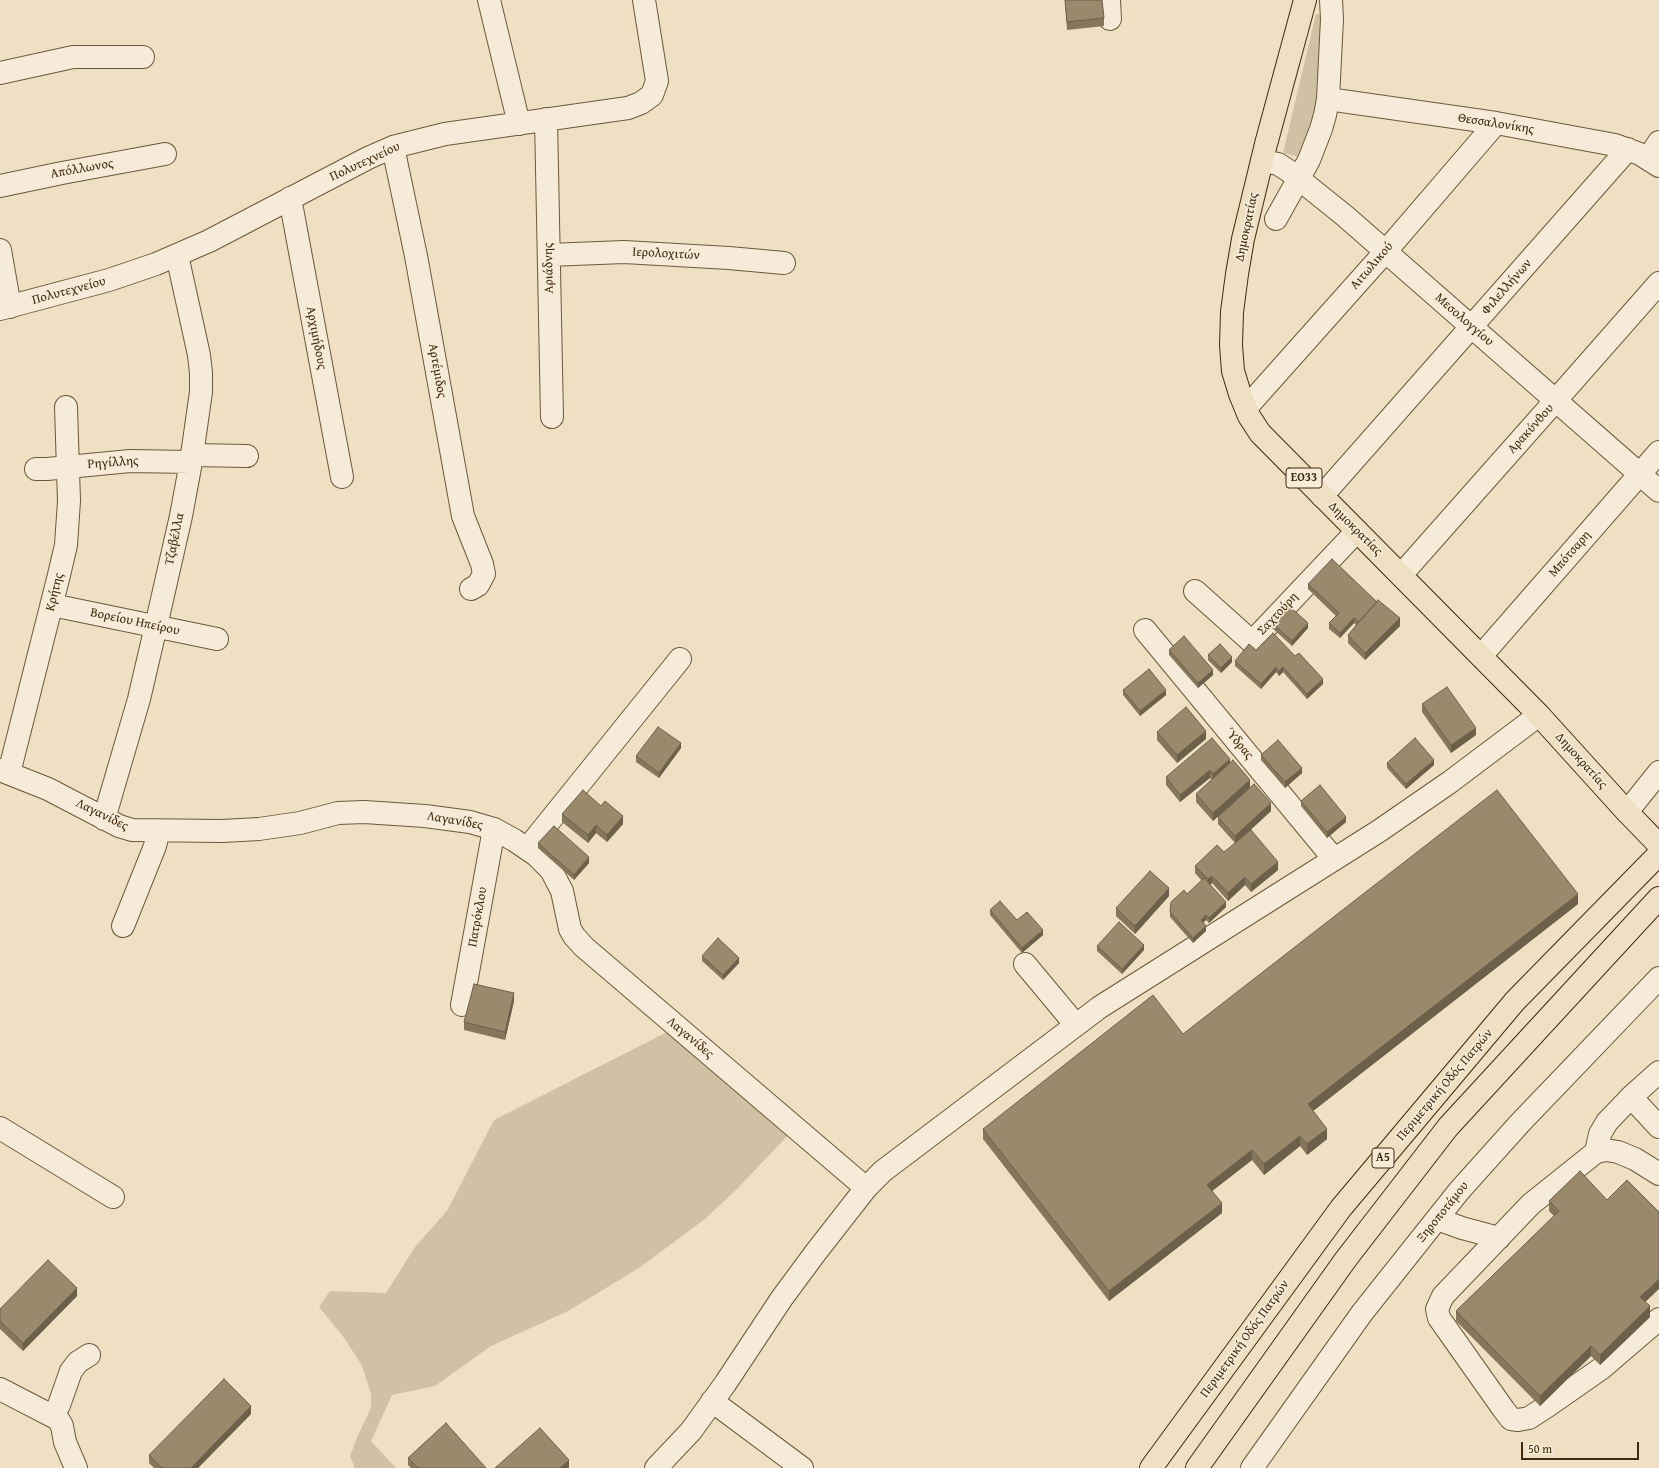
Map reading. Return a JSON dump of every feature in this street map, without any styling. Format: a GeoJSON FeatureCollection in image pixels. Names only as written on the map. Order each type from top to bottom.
{"type":"FeatureCollection","features":[{"type":"Feature","properties":{"kind":"main road","name":"Δημοκρατίας"},"geometry":{"type":"LineString","coordinates":[[1305,0],[1243,239],[1232,312],[1231,345],[1233,371],[1240,394],[1260,433],[1539,715],[1659,845]]}},
{"type":"Feature","properties":{"kind":"main road","name":"Περιμετρική Οδός Πατρών"},"geometry":{"type":"LineString","coordinates":[[1151,1468],[1341,1208],[1515,1001],[1659,854]]}},
{"type":"Feature","properties":{"kind":"main road","name":"Α5"},"geometry":{"type":"LineString","coordinates":[[1198,1468],[1346,1259],[1448,1127],[1659,898]]}},
{"type":"Feature","properties":{"kind":"street"},"geometry":{"type":"LineString","coordinates":[[489,0],[518,124]]}},
{"type":"Feature","properties":{"kind":"street","name":"Πολυτεχνείου"},"geometry":{"type":"LineString","coordinates":[[5,308],[135,272],[177,255],[209,241],[368,158],[393,147],[426,138],[628,108],[641,103],[652,96],[656,87],[656,76],[644,0]]}},
{"type":"Feature","properties":{"kind":"street"},"geometry":{"type":"LineString","coordinates":[[1276,219],[1309,160],[1321,129],[1328,99],[1332,19],[1331,0]]}},
{"type":"Feature","properties":{"kind":"street"},"geometry":{"type":"LineString","coordinates":[[0,74],[73,57],[143,57]]}},
{"type":"Feature","properties":{"kind":"street","name":"Θεσσαλονίκης"},"geometry":{"type":"LineString","coordinates":[[1328,99],[1496,123],[1615,145],[1655,156]]}},
{"type":"Feature","properties":{"kind":"street","name":"Αριάδνης"},"geometry":{"type":"LineString","coordinates":[[546,119],[552,417]]}},
{"type":"Feature","properties":{"kind":"street","name":"Αιτωλικού"},"geometry":{"type":"LineString","coordinates":[[1246,408],[1386,251],[1496,123]]}},
{"type":"Feature","properties":{"kind":"street","name":"Αρτέμιδος"},"geometry":{"type":"LineString","coordinates":[[393,147],[416,256],[463,516],[482,564],[484,574],[478,584],[472,589]]}},
{"type":"Feature","properties":{"kind":"street","name":"Φιλελλήνων"},"geometry":{"type":"LineString","coordinates":[[1322,496],[1628,149]]}},
{"type":"Feature","properties":{"kind":"street","name":"Απόλλωνος"},"geometry":{"type":"LineString","coordinates":[[0,186],[165,154]]}},
{"type":"Feature","properties":{"kind":"street","name":"Μεσολογγίου"},"geometry":{"type":"LineString","coordinates":[[1262,161],[1281,166],[1299,179],[1386,251],[1659,491]]}},
{"type":"Feature","properties":{"kind":"street","name":"Αρχιμήδους"},"geometry":{"type":"LineString","coordinates":[[290,198],[342,477]]}},
{"type":"Feature","properties":{"kind":"street"},"geometry":{"type":"LineString","coordinates":[[0,250],[5,308]]}},
{"type":"Feature","properties":{"kind":"street","name":"Ιερολοχιτών"},"geometry":{"type":"LineString","coordinates":[[549,255],[624,252],[730,258],[784,263]]}},
{"type":"Feature","properties":{"kind":"street","name":"Τζαβέλλα"},"geometry":{"type":"LineString","coordinates":[[104,819],[139,699],[156,626],[191,459],[201,387],[201,365],[177,255]]}},
{"type":"Feature","properties":{"kind":"street","name":"Αρακύνθου"},"geometry":{"type":"LineString","coordinates":[[1401,574],[1659,283]]}},
{"type":"Feature","properties":{"kind":"street","name":"Κρήτης"},"geometry":{"type":"LineString","coordinates":[[4,771],[52,605],[66,545],[69,508],[69,467],[66,408]]}},
{"type":"Feature","properties":{"kind":"street","name":"Μπότσαρη"},"geometry":{"type":"LineString","coordinates":[[1481,656],[1659,452]]}},
{"type":"Feature","properties":{"kind":"street","name":"Ρηγίλλης"},"geometry":{"type":"LineString","coordinates":[[36,469],[130,461],[247,456]]}},
{"type":"Feature","properties":{"kind":"street","name":"Σαχτούρη"},"geometry":{"type":"LineString","coordinates":[[1195,592],[1252,642],[1356,531]]}},
{"type":"Feature","properties":{"kind":"street","name":"Βορείου Ηπείρου"},"geometry":{"type":"LineString","coordinates":[[52,605],[218,639]]}},
{"type":"Feature","properties":{"kind":"street","name":"Ύδρας"},"geometry":{"type":"LineString","coordinates":[[1145,630],[1334,859]]}},
{"type":"Feature","properties":{"kind":"street"},"geometry":{"type":"LineString","coordinates":[[527,849],[680,659]]}},
{"type":"Feature","properties":{"kind":"street"},"geometry":{"type":"LineString","coordinates":[[656,1468],[691,1431],[782,1298],[866,1188],[898,1158],[968,1108],[1075,1024],[1409,811],[1539,715]]}},
{"type":"Feature","properties":{"kind":"street","name":"Λαγανίδες"},"geometry":{"type":"LineString","coordinates":[[4,771],[63,796],[127,830],[222,831],[259,829],[300,823],[338,813],[364,812],[425,816],[470,822],[494,829],[527,849],[544,862],[555,876],[562,891],[567,923],[579,942],[866,1188]]}},
{"type":"Feature","properties":{"kind":"street"},"geometry":{"type":"LineString","coordinates":[[1627,812],[1659,772]]}},
{"type":"Feature","properties":{"kind":"street","name":"Πατρόκλου"},"geometry":{"type":"LineString","coordinates":[[462,1005],[494,829]]}},
{"type":"Feature","properties":{"kind":"street"},"geometry":{"type":"LineString","coordinates":[[123,926],[155,846],[159,831]]}},
{"type":"Feature","properties":{"kind":"street"},"geometry":{"type":"LineString","coordinates":[[1025,964],[1075,1024]]}},
{"type":"Feature","properties":{"kind":"street","name":"Ξηροποτάμου"},"geometry":{"type":"LineString","coordinates":[[1252,1468],[1362,1313],[1460,1191],[1520,1123],[1659,978]]}},
{"type":"Feature","properties":{"kind":"street"},"geometry":{"type":"LineString","coordinates":[[1596,1152],[1600,1134],[1607,1122],[1659,1072]]}},
{"type":"Feature","properties":{"kind":"street"},"geometry":{"type":"LineString","coordinates":[[1631,1098],[1659,1127]]}},
{"type":"Feature","properties":{"kind":"street"},"geometry":{"type":"LineString","coordinates":[[0,1128],[113,1197]]}},
{"type":"Feature","properties":{"kind":"street"},"geometry":{"type":"LineString","coordinates":[[1659,1174],[1618,1152],[1606,1150],[1596,1152],[1531,1204],[1443,1296],[1437,1309],[1439,1318],[1446,1330],[1511,1419],[1518,1420],[1529,1418],[1602,1368],[1659,1319]]}},
{"type":"Feature","properties":{"kind":"street"},"geometry":{"type":"LineString","coordinates":[[1437,1219],[1462,1228],[1499,1238]]}},
{"type":"Feature","properties":{"kind":"street"},"geometry":{"type":"LineString","coordinates":[[53,1416],[59,1405],[71,1371],[78,1362],[89,1355]]}},
{"type":"Feature","properties":{"kind":"street"},"geometry":{"type":"LineString","coordinates":[[0,1389],[53,1416],[60,1422],[65,1442],[76,1468]]}},
{"type":"Feature","properties":{"kind":"street"},"geometry":{"type":"LineString","coordinates":[[712,1401],[802,1468]]}},
{"type":"Feature","properties":{"kind":"shaded area"},"geometry":{"type":"Polygon","coordinates":[[[1316,14],[1321,15],[1320,81],[1311,127],[1299,157],[1283,153],[1316,14]]]}},
{"type":"Feature","properties":{"kind":"shaded area"},"geometry":{"type":"Polygon","coordinates":[[[675,1028],[793,1130],[736,1190],[705,1219],[639,1268],[568,1311],[491,1346],[435,1386],[392,1395],[371,1441],[396,1468],[355,1468],[350,1456],[371,1408],[371,1394],[362,1366],[345,1339],[319,1307],[330,1291],[386,1293],[415,1247],[447,1211],[494,1120],[675,1028]]]}},
{"type":"Feature","properties":{"kind":"building"},"geometry":{"type":"Polygon","coordinates":[[[1065,0],[1102,0],[1104,18],[1067,22],[1065,0]]]}},
{"type":"Feature","properties":{"kind":"building"},"geometry":{"type":"Polygon","coordinates":[[[1332,559],[1377,602],[1359,622],[1354,618],[1340,633],[1329,623],[1339,613],[1308,584],[1332,559]]]}},
{"type":"Feature","properties":{"kind":"building"},"geometry":{"type":"Polygon","coordinates":[[[1378,600],[1400,618],[1365,653],[1348,635],[1378,600]]]}},
{"type":"Feature","properties":{"kind":"building"},"geometry":{"type":"Polygon","coordinates":[[[1288,605],[1308,623],[1292,641],[1272,623],[1288,605]]]}},
{"type":"Feature","properties":{"kind":"building"},"geometry":{"type":"Polygon","coordinates":[[[1273,633],[1295,656],[1299,653],[1323,679],[1307,694],[1283,667],[1279,671],[1276,667],[1261,684],[1235,661],[1249,644],[1256,650],[1273,633]]]}},
{"type":"Feature","properties":{"kind":"building"},"geometry":{"type":"Polygon","coordinates":[[[1184,636],[1213,670],[1198,683],[1169,650],[1184,636]]]}},
{"type":"Feature","properties":{"kind":"building"},"geometry":{"type":"Polygon","coordinates":[[[1220,644],[1232,657],[1221,668],[1208,655],[1220,644]]]}},
{"type":"Feature","properties":{"kind":"building"},"geometry":{"type":"Polygon","coordinates":[[[1149,669],[1166,690],[1140,711],[1123,690],[1149,669]]]}},
{"type":"Feature","properties":{"kind":"building"},"geometry":{"type":"Polygon","coordinates":[[[1447,687],[1476,728],[1451,745],[1422,704],[1447,687]]]}},
{"type":"Feature","properties":{"kind":"building"},"geometry":{"type":"Polygon","coordinates":[[[1186,707],[1206,731],[1177,755],[1157,732],[1186,707]]]}},
{"type":"Feature","properties":{"kind":"building"},"geometry":{"type":"Polygon","coordinates":[[[658,727],[681,743],[659,773],[636,756],[658,727]]]}},
{"type":"Feature","properties":{"kind":"building"},"geometry":{"type":"Polygon","coordinates":[[[1212,738],[1230,759],[1213,774],[1210,770],[1180,795],[1166,777],[1212,738]]]}},
{"type":"Feature","properties":{"kind":"building"},"geometry":{"type":"Polygon","coordinates":[[[1415,738],[1434,760],[1406,784],[1387,763],[1415,738]]]}},
{"type":"Feature","properties":{"kind":"building"},"geometry":{"type":"Polygon","coordinates":[[[1278,740],[1302,768],[1285,782],[1261,755],[1278,740]]]}},
{"type":"Feature","properties":{"kind":"building"},"geometry":{"type":"Polygon","coordinates":[[[1233,760],[1250,780],[1213,813],[1196,794],[1233,760]]]}},
{"type":"Feature","properties":{"kind":"building"},"geometry":{"type":"Polygon","coordinates":[[[1254,784],[1271,803],[1235,836],[1218,817],[1254,784]]]}},
{"type":"Feature","properties":{"kind":"building"},"geometry":{"type":"Polygon","coordinates":[[[1320,785],[1346,817],[1327,832],[1301,801],[1320,785]]]}},
{"type":"Feature","properties":{"kind":"building"},"geometry":{"type":"Polygon","coordinates":[[[583,790],[601,806],[605,801],[623,816],[607,835],[596,825],[588,835],[562,814],[583,790]]]}},
{"type":"Feature","properties":{"kind":"building"},"geometry":{"type":"Polygon","coordinates":[[[1497,790],[1578,894],[1308,1104],[1327,1129],[1307,1144],[1300,1136],[1264,1164],[1252,1150],[1207,1185],[1222,1203],[1109,1291],[983,1129],[1153,995],[1183,1034],[1497,790]]]}},
{"type":"Feature","properties":{"kind":"building"},"geometry":{"type":"Polygon","coordinates":[[[554,826],[589,857],[574,875],[538,843],[554,826]]]}},
{"type":"Feature","properties":{"kind":"building"},"geometry":{"type":"Polygon","coordinates":[[[1251,830],[1278,862],[1251,884],[1245,877],[1228,893],[1212,876],[1208,879],[1195,866],[1217,845],[1224,852],[1251,830]]]}},
{"type":"Feature","properties":{"kind":"building"},"geometry":{"type":"Polygon","coordinates":[[[1150,871],[1169,888],[1135,926],[1116,908],[1150,871]]]}},
{"type":"Feature","properties":{"kind":"building"},"geometry":{"type":"Polygon","coordinates":[[[1204,878],[1226,902],[1209,918],[1206,915],[1201,920],[1206,926],[1193,938],[1170,912],[1171,902],[1184,890],[1187,894],[1204,878]]]}},
{"type":"Feature","properties":{"kind":"building"},"geometry":{"type":"Polygon","coordinates":[[[1000,901],[1017,920],[1027,912],[1043,930],[1022,948],[990,910],[1000,901]]]}},
{"type":"Feature","properties":{"kind":"building"},"geometry":{"type":"Polygon","coordinates":[[[1119,922],[1144,945],[1122,969],[1097,946],[1119,922]]]}},
{"type":"Feature","properties":{"kind":"building"},"geometry":{"type":"Polygon","coordinates":[[[718,938],[739,958],[723,975],[702,956],[718,938]]]}},
{"type":"Feature","properties":{"kind":"building"},"geometry":{"type":"Polygon","coordinates":[[[474,984],[514,993],[505,1032],[464,1022],[474,984]]]}},
{"type":"Feature","properties":{"kind":"building"},"geometry":{"type":"Polygon","coordinates":[[[1580,1171],[1607,1200],[1627,1180],[1659,1212],[1659,1279],[1640,1297],[1650,1306],[1600,1355],[1591,1346],[1540,1396],[1456,1311],[1559,1211],[1549,1201],[1580,1171]]]}},
{"type":"Feature","properties":{"kind":"building"},"geometry":{"type":"Polygon","coordinates":[[[48,1260],[77,1288],[23,1343],[0,1321],[0,1309],[48,1260]]]}},
{"type":"Feature","properties":{"kind":"building"},"geometry":{"type":"Polygon","coordinates":[[[224,1379],[251,1406],[191,1468],[162,1468],[149,1455],[224,1379]]]}},
{"type":"Feature","properties":{"kind":"building"},"geometry":{"type":"Polygon","coordinates":[[[446,1423],[486,1468],[418,1468],[408,1458],[446,1423]]]}},
{"type":"Feature","properties":{"kind":"building"},"geometry":{"type":"Polygon","coordinates":[[[540,1428],[569,1460],[560,1468],[495,1468],[540,1428]]]}}]}
